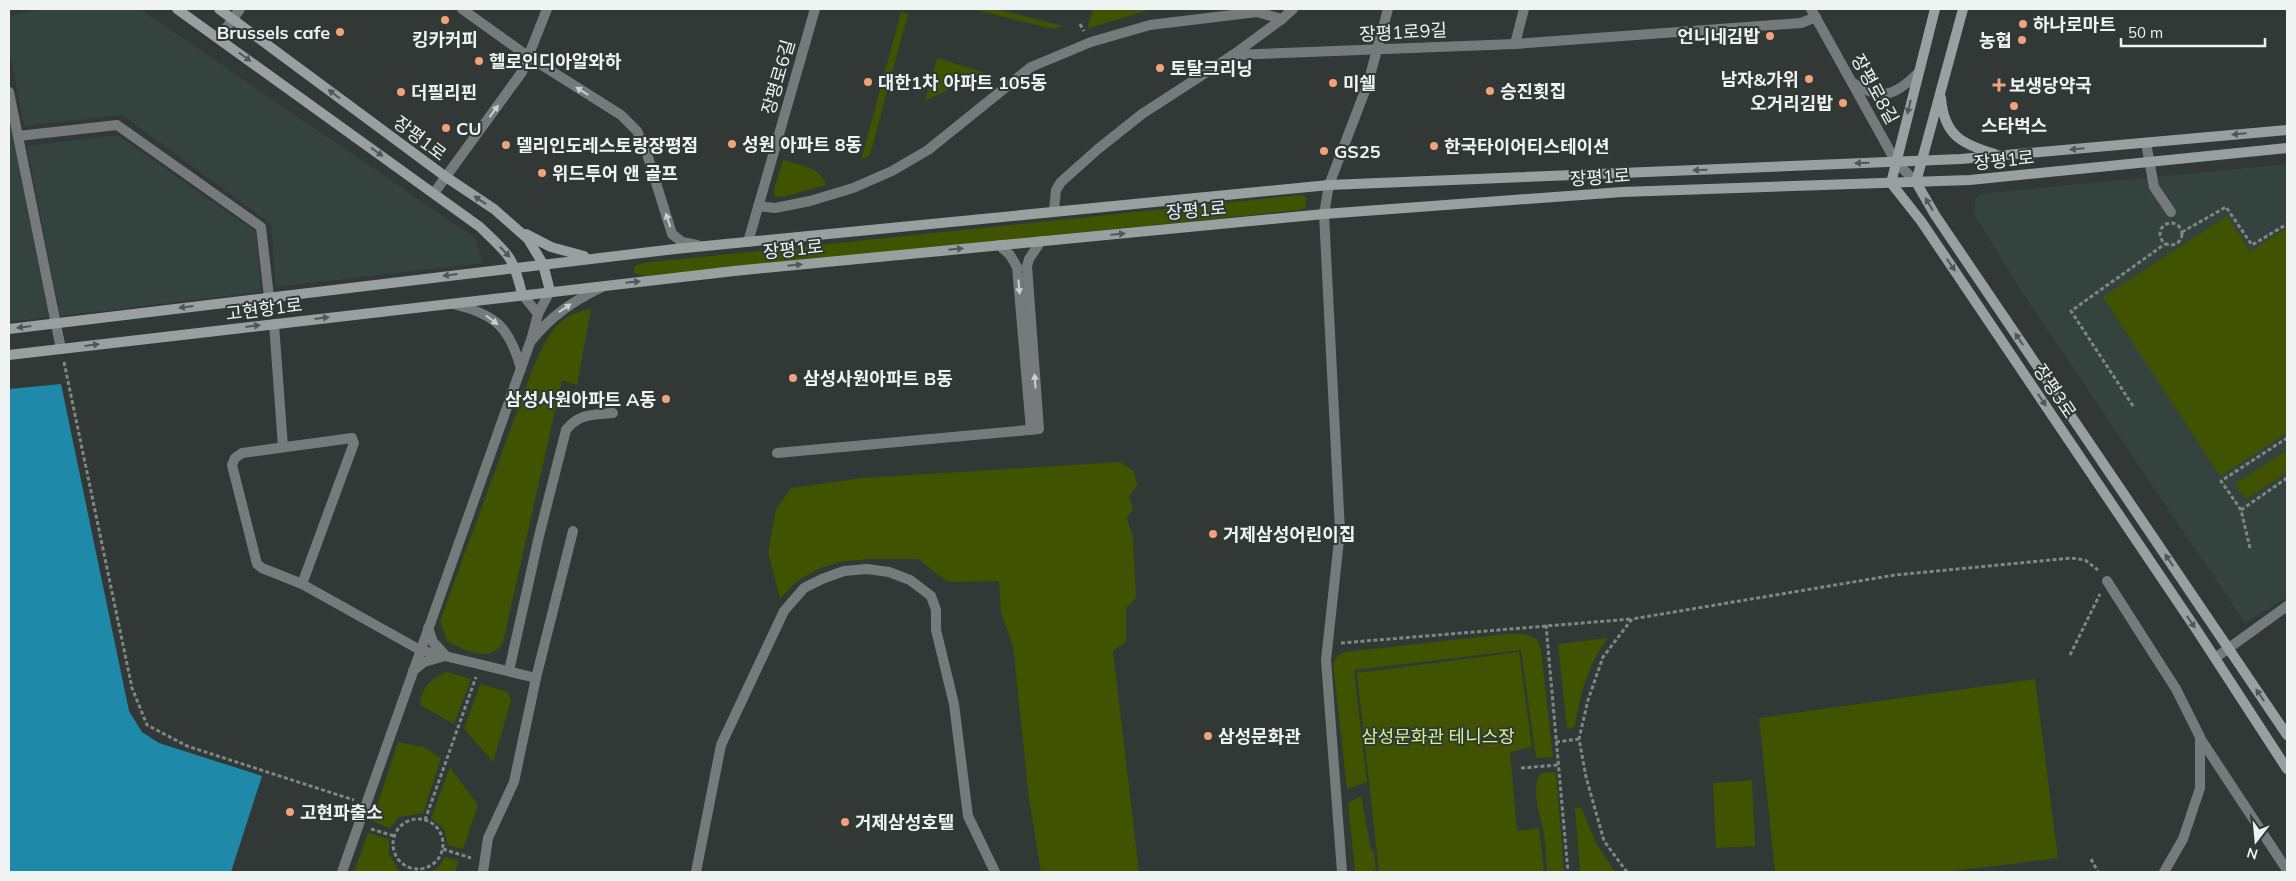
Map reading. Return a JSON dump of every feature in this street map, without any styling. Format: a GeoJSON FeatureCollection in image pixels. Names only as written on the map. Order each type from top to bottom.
{"type":"FeatureCollection","features":[{"type":"Feature","properties":{"kind":"street","name":"장평1로"},"geometry":{"type":"LineString","coordinates":[[177,9],[480,227],[510,256],[516,267],[522,294]]}},
{"type":"Feature","properties":{"kind":"street","name":"장평1로"},"geometry":{"type":"LineString","coordinates":[[219,9],[446,177],[494,210],[528,240],[543,264],[550,291],[1324,214],[1622,192],[1970,180],[2287,148]]}},
{"type":"Feature","properties":{"kind":"street"},"geometry":{"type":"LineString","coordinates":[[219,38],[240,9]]}},
{"type":"Feature","properties":{"kind":"street"},"geometry":{"type":"LineString","coordinates":[[462,9],[528,57],[621,115],[636,131],[647,154],[672,234],[682,242],[703,246]]}},
{"type":"Feature","properties":{"kind":"street"},"geometry":{"type":"LineString","coordinates":[[434,193],[522,72],[547,9]]}},
{"type":"Feature","properties":{"kind":"street","name":"장평로6길"},"geometry":{"type":"LineString","coordinates":[[748,242],[815,9]]}},
{"type":"Feature","properties":{"kind":"street"},"geometry":{"type":"LineString","coordinates":[[1054,210],[1056,190],[1061,182],[1098,149],[1142,114],[1233,55],[1293,9]]}},
{"type":"Feature","properties":{"kind":"street"},"geometry":{"type":"LineString","coordinates":[[1342,872],[1326,660],[1340,531],[1324,214],[1329,185],[1368,83],[1388,9]]}},
{"type":"Feature","properties":{"kind":"street"},"geometry":{"type":"LineString","coordinates":[[1515,44],[1524,9]]}},
{"type":"Feature","properties":{"kind":"street"},"geometry":{"type":"LineString","coordinates":[[1891,183],[1935,9]]}},
{"type":"Feature","properties":{"kind":"street"},"geometry":{"type":"LineString","coordinates":[[1916,182],[1963,9]]}},
{"type":"Feature","properties":{"kind":"street"},"geometry":{"type":"LineString","coordinates":[[758,206],[775,208],[810,201],[853,188],[892,172],[928,150],[1031,67],[1091,42],[1150,25],[1257,12],[1282,19]]}},
{"type":"Feature","properties":{"kind":"street","name":"장평1로9길"},"geometry":{"type":"LineString","coordinates":[[1233,55],[1515,44],[1801,23],[1814,13]]}},
{"type":"Feature","properties":{"kind":"street","name":"장평로8길"},"geometry":{"type":"LineString","coordinates":[[1814,13],[1896,162],[1916,182]]}},
{"type":"Feature","properties":{"kind":"street"},"geometry":{"type":"LineString","coordinates":[[1853,83],[1871,94],[1882,95],[1895,92],[1918,73]]}},
{"type":"Feature","properties":{"kind":"street"},"geometry":{"type":"LineString","coordinates":[[1941,89],[1944,120],[1950,130],[1964,142],[2000,155]]}},
{"type":"Feature","properties":{"kind":"street"},"geometry":{"type":"LineString","coordinates":[[9,92],[61,349]]}},
{"type":"Feature","properties":{"kind":"street"},"geometry":{"type":"LineString","coordinates":[[18,136],[118,124],[261,227],[269,297]]}},
{"type":"Feature","properties":{"kind":"street","name":"장평1로"},"geometry":{"type":"LineString","coordinates":[[595,258],[1054,210],[1329,185],[1921,161],[2287,130]]}},
{"type":"Feature","properties":{"kind":"street"},"geometry":{"type":"LineString","coordinates":[[2146,143],[2154,187],[2171,212]]}},
{"type":"Feature","properties":{"kind":"street","name":"장평3로"},"geometry":{"type":"LineString","coordinates":[[1916,182],[1935,215],[2287,736]]}},
{"type":"Feature","properties":{"kind":"street","name":"장평3로"},"geometry":{"type":"LineString","coordinates":[[1891,183],[1921,221],[2215,658],[2287,769]]}},
{"type":"Feature","properties":{"kind":"street"},"geometry":{"type":"LineString","coordinates":[[513,227],[551,248],[595,258]]}},
{"type":"Feature","properties":{"kind":"street"},"geometry":{"type":"LineString","coordinates":[[1035,430],[1027,266],[1029,259],[1041,241]]}},
{"type":"Feature","properties":{"kind":"street"},"geometry":{"type":"LineString","coordinates":[[999,245],[1010,255],[1017,267],[1035,430]]}},
{"type":"Feature","properties":{"kind":"street","name":"고현항1로"},"geometry":{"type":"LineString","coordinates":[[9,329],[595,258]]}},
{"type":"Feature","properties":{"kind":"street"},"geometry":{"type":"LineString","coordinates":[[530,342],[546,322],[564,308],[608,284]]}},
{"type":"Feature","properties":{"kind":"street"},"geometry":{"type":"LineString","coordinates":[[342,872],[521,369],[538,314],[550,291]]}},
{"type":"Feature","properties":{"kind":"street","name":"고현항1로"},"geometry":{"type":"LineString","coordinates":[[9,355],[550,291]]}},
{"type":"Feature","properties":{"kind":"street"},"geometry":{"type":"LineString","coordinates":[[522,294],[538,314]]}},
{"type":"Feature","properties":{"kind":"street"},"geometry":{"type":"LineString","coordinates":[[447,303],[469,308],[492,317],[510,338],[521,369]]}},
{"type":"Feature","properties":{"kind":"street"},"geometry":{"type":"LineString","coordinates":[[274,324],[283,447]]}},
{"type":"Feature","properties":{"kind":"street"},"geometry":{"type":"LineString","coordinates":[[510,671],[539,536],[566,430],[573,421],[582,416],[613,413]]}},
{"type":"Feature","properties":{"kind":"street"},"geometry":{"type":"LineString","coordinates":[[777,453],[1035,430]]}},
{"type":"Feature","properties":{"kind":"street"},"geometry":{"type":"LineString","coordinates":[[302,584],[354,441],[350,438],[242,453],[235,458],[232,465],[257,564],[262,568],[302,584],[420,650],[536,678]]}},
{"type":"Feature","properties":{"kind":"street"},"geometry":{"type":"LineString","coordinates":[[483,867],[488,838],[514,782],[536,678],[573,531]]}},
{"type":"Feature","properties":{"kind":"street"},"geometry":{"type":"LineString","coordinates":[[696,872],[721,745],[784,611],[804,588],[844,571],[867,569],[889,572],[910,580],[931,596],[936,610],[936,630],[954,704],[968,816],[994,872]]}},
{"type":"Feature","properties":{"kind":"street"},"geometry":{"type":"LineString","coordinates":[[2107,581],[2176,689],[2200,737],[2287,870]]}},
{"type":"Feature","properties":{"kind":"street"},"geometry":{"type":"LineString","coordinates":[[2215,658],[2287,606]]}},
{"type":"Feature","properties":{"kind":"street"},"geometry":{"type":"LineString","coordinates":[[428,628],[434,642],[446,656]]}},
{"type":"Feature","properties":{"kind":"street"},"geometry":{"type":"LineString","coordinates":[[412,672],[424,662],[446,656]]}},
{"type":"Feature","properties":{"kind":"street"},"geometry":{"type":"LineString","coordinates":[[2164,872],[2183,838],[2200,788],[2200,737]]}},
{"type":"Feature","properties":{"kind":"path"},"geometry":{"type":"LineString","coordinates":[[779,134],[813,144]]}},
{"type":"Feature","properties":{"kind":"path"},"geometry":{"type":"LineString","coordinates":[[2182,232],[2226,208],[2252,246],[2287,224]]}},
{"type":"Feature","properties":{"kind":"path"},"geometry":{"type":"LineString","coordinates":[[2133,406],[2071,311],[2165,244],[2176,245],[2181,240],[2182,232],[2176,224],[2165,225],[2160,234],[2165,244]]}},
{"type":"Feature","properties":{"kind":"path"},"geometry":{"type":"LineString","coordinates":[[61,349],[132,688],[147,725],[187,746],[366,804]]}},
{"type":"Feature","properties":{"kind":"path"},"geometry":{"type":"LineString","coordinates":[[2250,548],[2241,510],[2221,482],[2287,438]]}},
{"type":"Feature","properties":{"kind":"path"},"geometry":{"type":"LineString","coordinates":[[2241,510],[2287,478]]}},
{"type":"Feature","properties":{"kind":"path"},"geometry":{"type":"LineString","coordinates":[[1328,644],[1632,619],[1895,575],[2071,558],[2085,560],[2097,568],[2107,581],[2070,655]]}},
{"type":"Feature","properties":{"kind":"path"},"geometry":{"type":"LineString","coordinates":[[1627,872],[1604,841],[1586,777],[1579,739],[1588,700],[1603,658],[1632,619]]}},
{"type":"Feature","properties":{"kind":"path"},"geometry":{"type":"LineString","coordinates":[[1546,625],[1568,872]]}},
{"type":"Feature","properties":{"kind":"path"},"geometry":{"type":"LineString","coordinates":[[425,820],[481,664]]}},
{"type":"Feature","properties":{"kind":"path"},"geometry":{"type":"LineString","coordinates":[[1556,742],[1579,739]]}},
{"type":"Feature","properties":{"kind":"path"},"geometry":{"type":"LineString","coordinates":[[1521,768],[1558,765]]}},
{"type":"Feature","properties":{"kind":"path"},"geometry":{"type":"LineString","coordinates":[[408,820],[425,820],[439,829],[442,836],[443,849],[438,860],[432,866],[424,869],[408,870],[395,856],[393,848],[394,836],[401,825],[408,820]]}},
{"type":"Feature","properties":{"kind":"path"},"geometry":{"type":"LineString","coordinates":[[358,825],[394,836]]}},
{"type":"Feature","properties":{"kind":"path"},"geometry":{"type":"LineString","coordinates":[[443,849],[483,867]]}},
{"type":"Feature","properties":{"kind":"path"},"geometry":{"type":"LineString","coordinates":[[2091,859],[2098,872]]}},
{"type":"Feature","properties":{"kind":"shaded area"},"geometry":{"type":"Polygon","coordinates":[[[40,9],[140,9],[475,238],[483,263],[276,287],[271,224],[122,115],[24,126],[9,48],[9,16],[40,9]]]}},
{"type":"Feature","properties":{"kind":"shaded area"},"geometry":{"type":"Polygon","coordinates":[[[9,119],[49,317],[9,322],[9,119]]]}},
{"type":"Feature","properties":{"kind":"shaded area"},"geometry":{"type":"Polygon","coordinates":[[[117,135],[256,232],[261,292],[60,316],[27,146],[117,135]]]}},
{"type":"Feature","properties":{"kind":"shaded area"},"geometry":{"type":"Polygon","coordinates":[[[2287,164],[2287,597],[2245,623],[2022,292],[1974,214],[1975,200],[1979,194],[2287,164]]]}},
{"type":"Feature","properties":{"kind":"green space"},"geometry":{"type":"Polygon","coordinates":[[[973,9],[996,9],[1063,26],[1053,29],[973,9]]]}},
{"type":"Feature","properties":{"kind":"green space"},"geometry":{"type":"Polygon","coordinates":[[[1093,9],[1151,9],[1087,29],[1093,9]]]}},
{"type":"Feature","properties":{"kind":"green space"},"geometry":{"type":"Polygon","coordinates":[[[901,12],[908,14],[870,155],[861,160],[901,12]]]}},
{"type":"Feature","properties":{"kind":"green space"},"geometry":{"type":"Polygon","coordinates":[[[937,58],[983,72],[984,72],[925,101],[937,58]]]}},
{"type":"Feature","properties":{"kind":"green space"},"geometry":{"type":"Polygon","coordinates":[[[783,160],[814,170],[826,185],[782,197],[774,196],[774,189],[783,160]]]}},
{"type":"Feature","properties":{"kind":"green space"},"geometry":{"type":"Polygon","coordinates":[[[1300,195],[1306,197],[1306,207],[1301,210],[645,276],[633,273],[635,266],[643,263],[1300,195]]]}},
{"type":"Feature","properties":{"kind":"green space"},"geometry":{"type":"Polygon","coordinates":[[[2227,216],[2250,252],[2287,228],[2287,433],[2220,476],[2103,297],[2227,216]]]}},
{"type":"Feature","properties":{"kind":"green space"},"geometry":{"type":"Polygon","coordinates":[[[591,309],[577,385],[562,380],[503,642],[498,649],[485,654],[469,651],[447,641],[440,621],[531,373],[541,351],[559,324],[578,312],[591,309]]]}},
{"type":"Feature","properties":{"kind":"green space"},"geometry":{"type":"Polygon","coordinates":[[[2287,450],[2287,472],[2246,499],[2235,484],[2287,450]]]}},
{"type":"Feature","properties":{"kind":"green space"},"geometry":{"type":"Polygon","coordinates":[[[1120,462],[1134,471],[1137,485],[1129,497],[1133,509],[1127,518],[1133,538],[1136,598],[1126,608],[1126,642],[1113,651],[1139,872],[1041,872],[1029,799],[1013,646],[1001,613],[999,581],[947,582],[918,559],[868,559],[839,562],[818,569],[795,583],[780,598],[768,553],[776,509],[791,488],[862,478],[1120,462]]]}},
{"type":"Feature","properties":{"kind":"green space"},"geometry":{"type":"Polygon","coordinates":[[[1508,634],[1525,634],[1537,639],[1541,650],[1553,757],[1536,758],[1521,650],[1354,670],[1367,782],[1347,789],[1333,664],[1337,656],[1345,652],[1508,634]]]}},
{"type":"Feature","properties":{"kind":"green space"},"geometry":{"type":"Polygon","coordinates":[[[1608,638],[1601,647],[1590,669],[1579,704],[1575,727],[1567,729],[1558,644],[1608,638]]]}},
{"type":"Feature","properties":{"kind":"green space","name":"삼성문화관 테니스장"},"geometry":{"type":"Polygon","coordinates":[[[1519,652],[1532,747],[1510,752],[1517,831],[1539,828],[1544,872],[1379,872],[1357,673],[1519,652]]]}},
{"type":"Feature","properties":{"kind":"green space"},"geometry":{"type":"Polygon","coordinates":[[[447,672],[471,679],[454,724],[420,705],[428,684],[447,672]]]}},
{"type":"Feature","properties":{"kind":"green space"},"geometry":{"type":"Polygon","coordinates":[[[2035,679],[2058,858],[1945,872],[1775,872],[1759,718],[2035,679]]]}},
{"type":"Feature","properties":{"kind":"green space"},"geometry":{"type":"Polygon","coordinates":[[[480,684],[508,692],[511,701],[493,762],[464,729],[480,684]]]}},
{"type":"Feature","properties":{"kind":"green space"},"geometry":{"type":"Polygon","coordinates":[[[398,742],[424,747],[441,758],[423,813],[399,817],[390,828],[372,821],[398,742]]]}},
{"type":"Feature","properties":{"kind":"green space"},"geometry":{"type":"Polygon","coordinates":[[[450,767],[478,805],[463,849],[448,845],[444,829],[431,818],[450,767]]]}},
{"type":"Feature","properties":{"kind":"green space"},"geometry":{"type":"Polygon","coordinates":[[[1556,772],[1564,872],[1547,872],[1545,840],[1536,787],[1541,773],[1556,772]]]}},
{"type":"Feature","properties":{"kind":"green space"},"geometry":{"type":"Polygon","coordinates":[[[1752,780],[1755,846],[1716,848],[1713,783],[1752,780]]]}},
{"type":"Feature","properties":{"kind":"green space"},"geometry":{"type":"Polygon","coordinates":[[[1361,796],[1371,850],[1374,851],[1376,872],[1355,872],[1348,803],[1361,796]]]}},
{"type":"Feature","properties":{"kind":"green space"},"geometry":{"type":"Polygon","coordinates":[[[1581,807],[1596,843],[1615,872],[1580,872],[1575,808],[1581,807]]]}},
{"type":"Feature","properties":{"kind":"green space"},"geometry":{"type":"Polygon","coordinates":[[[368,833],[389,839],[389,854],[400,872],[354,872],[368,833]]]}},
{"type":"Feature","properties":{"kind":"green space"},"geometry":{"type":"Polygon","coordinates":[[[445,857],[459,861],[455,872],[428,872],[437,869],[445,857]]]}},
{"type":"Feature","properties":{"kind":"water"},"geometry":{"type":"Polygon","coordinates":[[[61,384],[129,711],[142,732],[159,743],[262,776],[231,872],[9,872],[9,389],[61,384]]]}},
{"type":"Feature","properties":{"kind":"place","name":"킹카커피"},"geometry":{"type":"Point","coordinates":[445,20]}},
{"type":"Feature","properties":{"kind":"place","name":"하나로마트"},"geometry":{"type":"Point","coordinates":[2023,24]}},
{"type":"Feature","properties":{"kind":"place","name":"Brussels cafe"},"geometry":{"type":"Point","coordinates":[340,32]}},
{"type":"Feature","properties":{"kind":"place","name":"언니네김밥"},"geometry":{"type":"Point","coordinates":[1770,36]}},
{"type":"Feature","properties":{"kind":"place","name":"농협"},"geometry":{"type":"Point","coordinates":[2022,40]}},
{"type":"Feature","properties":{"kind":"place","name":"헬로인디아알와하"},"geometry":{"type":"Point","coordinates":[479,61]}},
{"type":"Feature","properties":{"kind":"place","name":"토탈크리닝"},"geometry":{"type":"Point","coordinates":[1160,68]}},
{"type":"Feature","properties":{"kind":"place","name":"남자&가위"},"geometry":{"type":"Point","coordinates":[1809,79]}},
{"type":"Feature","properties":{"kind":"place","name":"대한1차 아파트 105동"},"geometry":{"type":"Point","coordinates":[868,82]}},
{"type":"Feature","properties":{"kind":"place","name":"미쉘"},"geometry":{"type":"Point","coordinates":[1333,83]}},
{"type":"Feature","properties":{"kind":"place","name":"보생당약국"},"geometry":{"type":"Point","coordinates":[1999,85]}},
{"type":"Feature","properties":{"kind":"place","name":"승진횟집"},"geometry":{"type":"Point","coordinates":[1490,91]}},
{"type":"Feature","properties":{"kind":"place","name":"더필리핀"},"geometry":{"type":"Point","coordinates":[401,92]}},
{"type":"Feature","properties":{"kind":"place","name":"오거리김밥"},"geometry":{"type":"Point","coordinates":[1843,103]}},
{"type":"Feature","properties":{"kind":"place","name":"스타벅스"},"geometry":{"type":"Point","coordinates":[2014,106]}},
{"type":"Feature","properties":{"kind":"place","name":"CU"},"geometry":{"type":"Point","coordinates":[446,128]}},
{"type":"Feature","properties":{"kind":"place","name":"성원 아파트 8동"},"geometry":{"type":"Point","coordinates":[732,144]}},
{"type":"Feature","properties":{"kind":"place","name":"델리인도레스토랑장평점"},"geometry":{"type":"Point","coordinates":[506,145]}},
{"type":"Feature","properties":{"kind":"place","name":"한국타이어티스테이션"},"geometry":{"type":"Point","coordinates":[1434,146]}},
{"type":"Feature","properties":{"kind":"place","name":"GS25"},"geometry":{"type":"Point","coordinates":[1324,151]}},
{"type":"Feature","properties":{"kind":"place","name":"위드투어 앤 골프"},"geometry":{"type":"Point","coordinates":[542,173]}},
{"type":"Feature","properties":{"kind":"place","name":"삼성사원아파트 B동"},"geometry":{"type":"Point","coordinates":[793,378]}},
{"type":"Feature","properties":{"kind":"place","name":"삼성사원아파트 A동"},"geometry":{"type":"Point","coordinates":[666,399]}},
{"type":"Feature","properties":{"kind":"place","name":"거제삼성어린이집"},"geometry":{"type":"Point","coordinates":[1213,534]}},
{"type":"Feature","properties":{"kind":"place","name":"삼성문화관"},"geometry":{"type":"Point","coordinates":[1208,736]}},
{"type":"Feature","properties":{"kind":"place","name":"고현파출소"},"geometry":{"type":"Point","coordinates":[290,812]}},
{"type":"Feature","properties":{"kind":"place","name":"거제삼성호텔"},"geometry":{"type":"Point","coordinates":[845,822]}}]}
